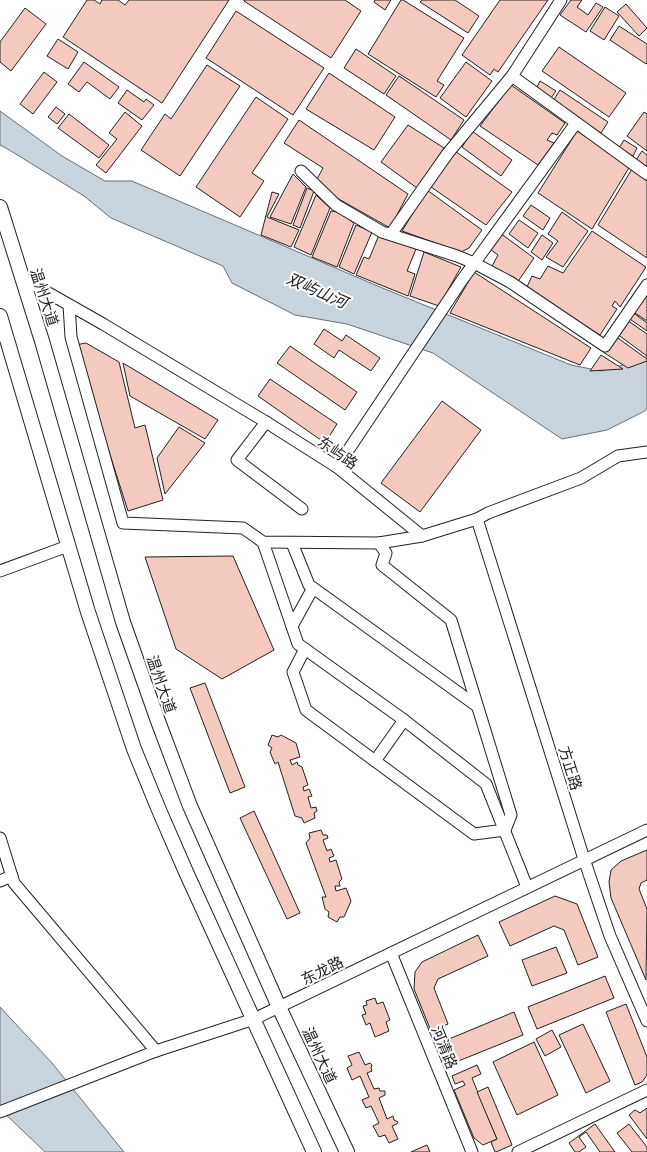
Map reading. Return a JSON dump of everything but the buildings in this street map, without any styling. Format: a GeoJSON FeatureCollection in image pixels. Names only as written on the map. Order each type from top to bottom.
{"type":"FeatureCollection","features":[{"type":"Feature","properties":{"kind":"main road","name":"温州大道"},"geometry":{"type":"LineString","coordinates":[[0,207],[42,341],[123,622],[152,703],[190,806],[279,1007],[347,1152]]}},
{"type":"Feature","properties":{"kind":"main road"},"geometry":{"type":"LineString","coordinates":[[0,316],[88,612],[141,766],[186,872],[314,1152]]}},
{"type":"Feature","properties":{"kind":"street"},"geometry":{"type":"LineString","coordinates":[[390,234],[448,153],[512,76],[561,0]]}},
{"type":"Feature","properties":{"kind":"street"},"geometry":{"type":"LineString","coordinates":[[512,76],[647,174]]}},
{"type":"Feature","properties":{"kind":"street"},"geometry":{"type":"LineString","coordinates":[[337,467],[442,309],[576,123]]}},
{"type":"Feature","properties":{"kind":"street"},"geometry":{"type":"LineString","coordinates":[[301,171],[336,206],[382,232],[474,263],[510,282],[605,346],[647,285]]}},
{"type":"Feature","properties":{"kind":"street","name":"东屿路"},"geometry":{"type":"LineString","coordinates":[[22,278],[266,422],[337,467],[422,536]]}},
{"type":"Feature","properties":{"kind":"street"},"geometry":{"type":"LineString","coordinates":[[69,305],[71,337],[123,523],[243,528],[263,542],[379,543],[422,536],[477,519],[488,513],[581,478],[618,456],[647,452]]}},
{"type":"Feature","properties":{"kind":"street"},"geometry":{"type":"LineString","coordinates":[[266,422],[237,460],[302,509]]}},
{"type":"Feature","properties":{"kind":"street","name":"方正路"},"geometry":{"type":"LineString","coordinates":[[477,519],[610,936],[647,1021]]}},
{"type":"Feature","properties":{"kind":"street"},"geometry":{"type":"LineString","coordinates":[[263,542],[298,644],[404,720],[486,784],[528,887]]}},
{"type":"Feature","properties":{"kind":"street"},"geometry":{"type":"LineString","coordinates":[[292,543],[309,585],[477,706]]}},
{"type":"Feature","properties":{"kind":"street"},"geometry":{"type":"LineString","coordinates":[[379,543],[386,553],[382,565],[451,620],[511,815],[505,830]]}},
{"type":"Feature","properties":{"kind":"street"},"geometry":{"type":"LineString","coordinates":[[0,571],[68,546]]}},
{"type":"Feature","properties":{"kind":"street"},"geometry":{"type":"LineString","coordinates":[[292,626],[313,588]]}},
{"type":"Feature","properties":{"kind":"street"},"geometry":{"type":"LineString","coordinates":[[305,649],[293,672],[306,710],[474,834],[505,830]]}},
{"type":"Feature","properties":{"kind":"street"},"geometry":{"type":"LineString","coordinates":[[375,761],[404,720]]}},
{"type":"Feature","properties":{"kind":"street","name":"东龙路"},"geometry":{"type":"LineString","coordinates":[[0,1112],[156,1051],[254,1020],[647,830]]}},
{"type":"Feature","properties":{"kind":"street"},"geometry":{"type":"LineString","coordinates":[[0,838],[14,883],[156,1051]]}},
{"type":"Feature","properties":{"kind":"street"},"geometry":{"type":"LineString","coordinates":[[0,881],[12,876]]}},
{"type":"Feature","properties":{"kind":"street","name":"河清路"},"geometry":{"type":"LineString","coordinates":[[391,953],[472,1152]]}},
{"type":"Feature","properties":{"kind":"street"},"geometry":{"type":"LineString","coordinates":[[518,1152],[534,1149],[647,1090]]}},
{"type":"Feature","properties":{"kind":"water","name":"双屿山河"},"geometry":{"type":"Polygon","coordinates":[[[0,111],[62,156],[105,181],[132,181],[380,287],[571,365],[601,371],[638,361],[647,356],[647,408],[645,411],[607,430],[562,439],[433,353],[347,324],[295,315],[232,283],[223,266],[111,218],[84,196],[0,145],[0,111]]]}},
{"type":"Feature","properties":{"kind":"water"},"geometry":{"type":"Polygon","coordinates":[[[0,1007],[52,1063],[124,1152],[45,1152],[0,1109],[0,1007]]]}}]}
